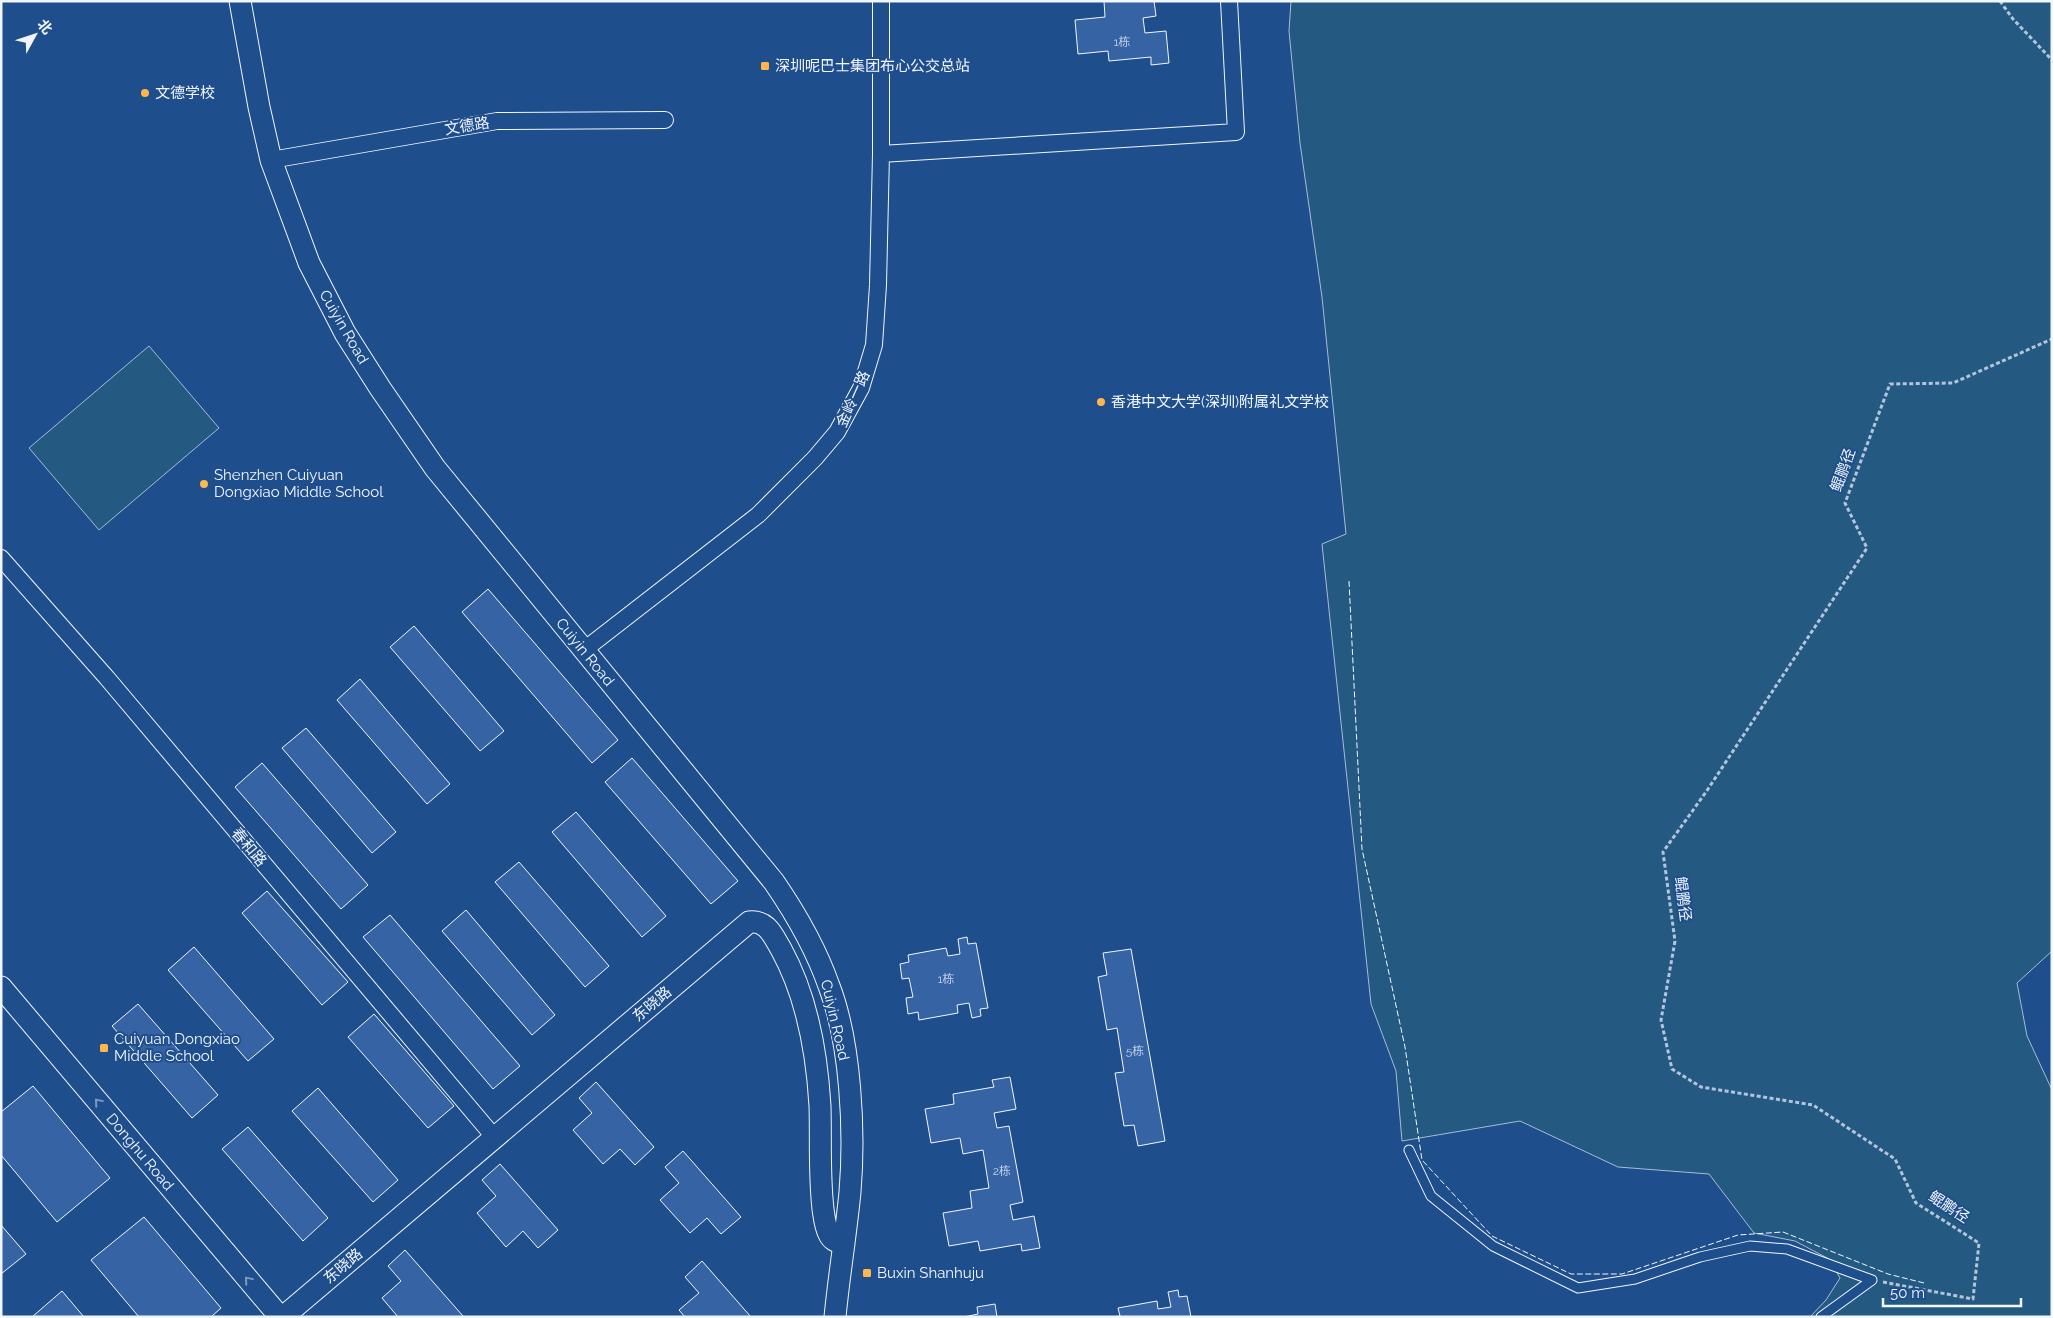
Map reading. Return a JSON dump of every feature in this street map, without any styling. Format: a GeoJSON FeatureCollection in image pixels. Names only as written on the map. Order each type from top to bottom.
{"type":"FeatureCollection","features":[{"type":"Feature","properties":{"kind":"street","name":"Cuiyin Road"},"geometry":{"type":"LineString","coordinates":[[240,1],[259,107],[272,160],[308,263],[346,333],[380,388],[435,468],[774,882],[792,910],[818,959],[830,987],[842,1036],[851,1109],[850,1190],[835,1317]]}},
{"type":"Feature","properties":{"kind":"street","name":"金岭一路"},"geometry":{"type":"LineString","coordinates":[[584,650],[758,515],[815,458],[837,432],[861,388],[874,345],[881,154],[881,1]]}},
{"type":"Feature","properties":{"kind":"street"},"geometry":{"type":"LineString","coordinates":[[881,154],[1236,132],[1229,1]]}},
{"type":"Feature","properties":{"kind":"street","name":"文德路"},"geometry":{"type":"LineString","coordinates":[[272,160],[496,121],[665,120]]}},
{"type":"Feature","properties":{"kind":"street","name":"春和路"},"geometry":{"type":"LineString","coordinates":[[1,558],[114,686],[494,1138]]}},
{"type":"Feature","properties":{"kind":"street","name":"东晓路"},"geometry":{"type":"LineString","coordinates":[[282,1317],[746,924],[758,922],[772,932],[788,962],[802,1000],[817,1079],[820,1107],[819,1172],[825,1220],[828,1234],[834,1241],[844,1244]]}},
{"type":"Feature","properties":{"kind":"street","name":"Donghu Road"},"geometry":{"type":"LineString","coordinates":[[1,987],[282,1317]]}},
{"type":"Feature","properties":{"kind":"street"},"geometry":{"type":"LineString","coordinates":[[837,1289],[847,1317]]}},
{"type":"Feature","properties":{"kind":"lane"},"geometry":{"type":"LineString","coordinates":[[1409,1150],[1431,1196],[1493,1246],[1578,1288],[1635,1279],[1700,1257],[1750,1246],[1787,1249],[1872,1280]]}},
{"type":"Feature","properties":{"kind":"lane"},"geometry":{"type":"LineString","coordinates":[[1821,1317],[1872,1280]]}},
{"type":"Feature","properties":{"kind":"path"},"geometry":{"type":"LineString","coordinates":[[2000,1],[2013,19],[2052,60]]}},
{"type":"Feature","properties":{"kind":"path","name":"鲲鹏径"},"geometry":{"type":"LineString","coordinates":[[1872,1280],[1973,1299],[1979,1243],[1916,1202],[1895,1159],[1812,1105],[1701,1087],[1672,1068],[1661,1020],[1675,941],[1663,852],[1706,792],[1867,548],[1845,503],[1890,384],[1953,382],[2052,339]]}},
{"type":"Feature","properties":{"kind":"shaded area"},"geometry":{"type":"Polygon","coordinates":[[[1291,1],[2052,1],[2052,951],[2017,983],[2027,1036],[2052,1090],[2052,1317],[1810,1317],[1826,1300],[1840,1278],[1829,1259],[1795,1241],[1754,1233],[1709,1174],[1618,1167],[1520,1121],[1402,1141],[1396,1071],[1371,1004],[1322,544],[1346,534],[1322,297],[1300,143],[1289,31],[1291,1]]]}},
{"type":"Feature","properties":{"kind":"shaded area"},"geometry":{"type":"Polygon","coordinates":[[[149,346],[219,428],[99,530],[29,448],[149,346]]]}},
{"type":"Feature","properties":{"kind":"building"},"geometry":{"type":"Polygon","coordinates":[[[1104,1],[1154,1],[1156,16],[1143,18],[1145,33],[1166,31],[1169,63],[1151,65],[1151,57],[1109,61],[1108,51],[1078,54],[1075,20],[1105,17],[1104,1]]]}},
{"type":"Feature","properties":{"kind":"building"},"geometry":{"type":"Polygon","coordinates":[[[488,589],[618,740],[592,763],[462,612],[488,589]]]}},
{"type":"Feature","properties":{"kind":"building"},"geometry":{"type":"Polygon","coordinates":[[[414,626],[504,731],[480,751],[390,647],[414,626]]]}},
{"type":"Feature","properties":{"kind":"building"},"geometry":{"type":"Polygon","coordinates":[[[360,679],[450,784],[427,804],[337,700],[360,679]]]}},
{"type":"Feature","properties":{"kind":"building"},"geometry":{"type":"Polygon","coordinates":[[[306,728],[396,832],[372,853],[282,748],[306,728]]]}},
{"type":"Feature","properties":{"kind":"building"},"geometry":{"type":"Polygon","coordinates":[[[632,758],[738,881],[711,904],[605,782],[632,758]]]}},
{"type":"Feature","properties":{"kind":"building"},"geometry":{"type":"Polygon","coordinates":[[[262,763],[368,885],[341,909],[235,787],[262,763]]]}},
{"type":"Feature","properties":{"kind":"building"},"geometry":{"type":"Polygon","coordinates":[[[576,812],[666,916],[642,937],[552,832],[576,812]]]}},
{"type":"Feature","properties":{"kind":"building"},"geometry":{"type":"Polygon","coordinates":[[[519,862],[609,966],[585,987],[495,882],[519,862]]]}},
{"type":"Feature","properties":{"kind":"building"},"geometry":{"type":"Polygon","coordinates":[[[267,891],[348,982],[322,1005],[242,913],[267,891]]]}},
{"type":"Feature","properties":{"kind":"building"},"geometry":{"type":"Polygon","coordinates":[[[466,910],[555,1015],[532,1035],[442,931],[466,910]]]}},
{"type":"Feature","properties":{"kind":"building"},"geometry":{"type":"Polygon","coordinates":[[[390,915],[520,1066],[493,1089],[363,937],[390,915]]]}},
{"type":"Feature","properties":{"kind":"building"},"geometry":{"type":"Polygon","coordinates":[[[967,937],[968,944],[976,943],[988,1008],[980,1009],[981,1016],[972,1018],[969,1003],[957,1005],[958,1013],[919,1020],[918,1012],[908,1014],[906,998],[913,997],[909,978],[902,979],[900,964],[909,962],[908,955],[946,948],[948,956],[960,954],[958,939],[967,937]]]}},
{"type":"Feature","properties":{"kind":"building"},"geometry":{"type":"Polygon","coordinates":[[[194,947],[274,1039],[248,1061],[168,970],[194,947]]]}},
{"type":"Feature","properties":{"kind":"building"},"geometry":{"type":"Polygon","coordinates":[[[1131,949],[1165,1141],[1138,1146],[1134,1125],[1124,1126],[1115,1073],[1124,1072],[1117,1028],[1107,1030],[1098,977],[1107,975],[1103,953],[1131,949]]]}},
{"type":"Feature","properties":{"kind":"building"},"geometry":{"type":"Polygon","coordinates":[[[138,1004],[218,1095],[192,1118],[112,1026],[138,1004]]]}},
{"type":"Feature","properties":{"kind":"building"},"geometry":{"type":"Polygon","coordinates":[[[374,1014],[454,1106],[428,1128],[348,1037],[374,1014]]]}},
{"type":"Feature","properties":{"kind":"building"},"geometry":{"type":"Polygon","coordinates":[[[1010,1077],[1016,1109],[994,1113],[997,1128],[1009,1126],[1023,1202],[1010,1205],[1013,1220],[1034,1216],[1040,1248],[1022,1251],[1021,1244],[980,1251],[978,1241],[949,1246],[943,1213],[972,1208],[970,1191],[989,1188],[983,1150],[963,1154],[960,1138],[931,1143],[925,1109],[954,1104],[953,1094],[994,1087],[992,1080],[1010,1077]]]}},
{"type":"Feature","properties":{"kind":"building"},"geometry":{"type":"Polygon","coordinates":[[[596,1082],[654,1147],[635,1165],[620,1149],[603,1164],[573,1130],[592,1113],[579,1098],[596,1082]]]}},
{"type":"Feature","properties":{"kind":"building"},"geometry":{"type":"Polygon","coordinates":[[[33,1086],[110,1178],[57,1222],[1,1155],[1,1112],[33,1086]]]}},
{"type":"Feature","properties":{"kind":"building"},"geometry":{"type":"Polygon","coordinates":[[[318,1088],[398,1180],[373,1202],[292,1111],[318,1088]]]}},
{"type":"Feature","properties":{"kind":"building"},"geometry":{"type":"Polygon","coordinates":[[[248,1127],[328,1218],[303,1241],[222,1149],[248,1127]]]}},
{"type":"Feature","properties":{"kind":"building"},"geometry":{"type":"Polygon","coordinates":[[[683,1151],[741,1217],[721,1234],[707,1218],[690,1233],[660,1200],[679,1183],[665,1167],[683,1151]]]}},
{"type":"Feature","properties":{"kind":"building"},"geometry":{"type":"Polygon","coordinates":[[[500,1164],[558,1230],[538,1248],[523,1231],[506,1247],[477,1213],[496,1196],[482,1180],[500,1164]]]}},
{"type":"Feature","properties":{"kind":"building"},"geometry":{"type":"Polygon","coordinates":[[[144,1217],[221,1308],[211,1317],[139,1317],[91,1260],[144,1217]]]}},
{"type":"Feature","properties":{"kind":"building"},"geometry":{"type":"Polygon","coordinates":[[[1,1225],[26,1254],[1,1274],[1,1225]]]}},
{"type":"Feature","properties":{"kind":"building"},"geometry":{"type":"Polygon","coordinates":[[[405,1250],[462,1317],[398,1317],[382,1298],[401,1281],[388,1266],[405,1250]]]}},
{"type":"Feature","properties":{"kind":"building"},"geometry":{"type":"Polygon","coordinates":[[[702,1261],[751,1317],[685,1317],[679,1310],[699,1293],[685,1277],[702,1261]]]}},
{"type":"Feature","properties":{"kind":"building"},"geometry":{"type":"Polygon","coordinates":[[[1178,1290],[1179,1297],[1187,1296],[1191,1317],[1114,1317],[1120,1316],[1118,1308],[1157,1301],[1158,1309],[1171,1307],[1168,1292],[1178,1290]]]}},
{"type":"Feature","properties":{"kind":"building"},"geometry":{"type":"Polygon","coordinates":[[[62,1291],[84,1317],[32,1317],[62,1291]]]}},
{"type":"Feature","properties":{"kind":"building"},"geometry":{"type":"Polygon","coordinates":[[[995,1304],[997,1317],[964,1317],[978,1314],[977,1307],[995,1304]]]}},
{"type":"Feature","properties":{"kind":"fence"},"geometry":{"type":"LineString","coordinates":[[1349,581],[1362,849],[1405,1047],[1422,1160],[1492,1236],[1571,1274],[1622,1274],[1738,1235],[1783,1232],[1888,1274],[1924,1283]]}},
{"type":"Feature","properties":{"kind":"place","name":"深圳呢巴士集团布心公交总站"},"geometry":{"type":"Point","coordinates":[765,66]}},
{"type":"Feature","properties":{"kind":"place","name":"文德学校"},"geometry":{"type":"Point","coordinates":[145,93]}},
{"type":"Feature","properties":{"kind":"place","name":"香港中文大学(深圳)附属礼文学校"},"geometry":{"type":"Point","coordinates":[1101,402]}},
{"type":"Feature","properties":{"kind":"place","name":"Shenzhen Cuiyuan Dongxiao Middle School"},"geometry":{"type":"Point","coordinates":[204,484]}},
{"type":"Feature","properties":{"kind":"place","name":"Cuiyuan Dongxiao Middle School"},"geometry":{"type":"Point","coordinates":[104,1048]}},
{"type":"Feature","properties":{"kind":"place","name":"Buxin Shanhuju"},"geometry":{"type":"Point","coordinates":[867,1273]}}]}
